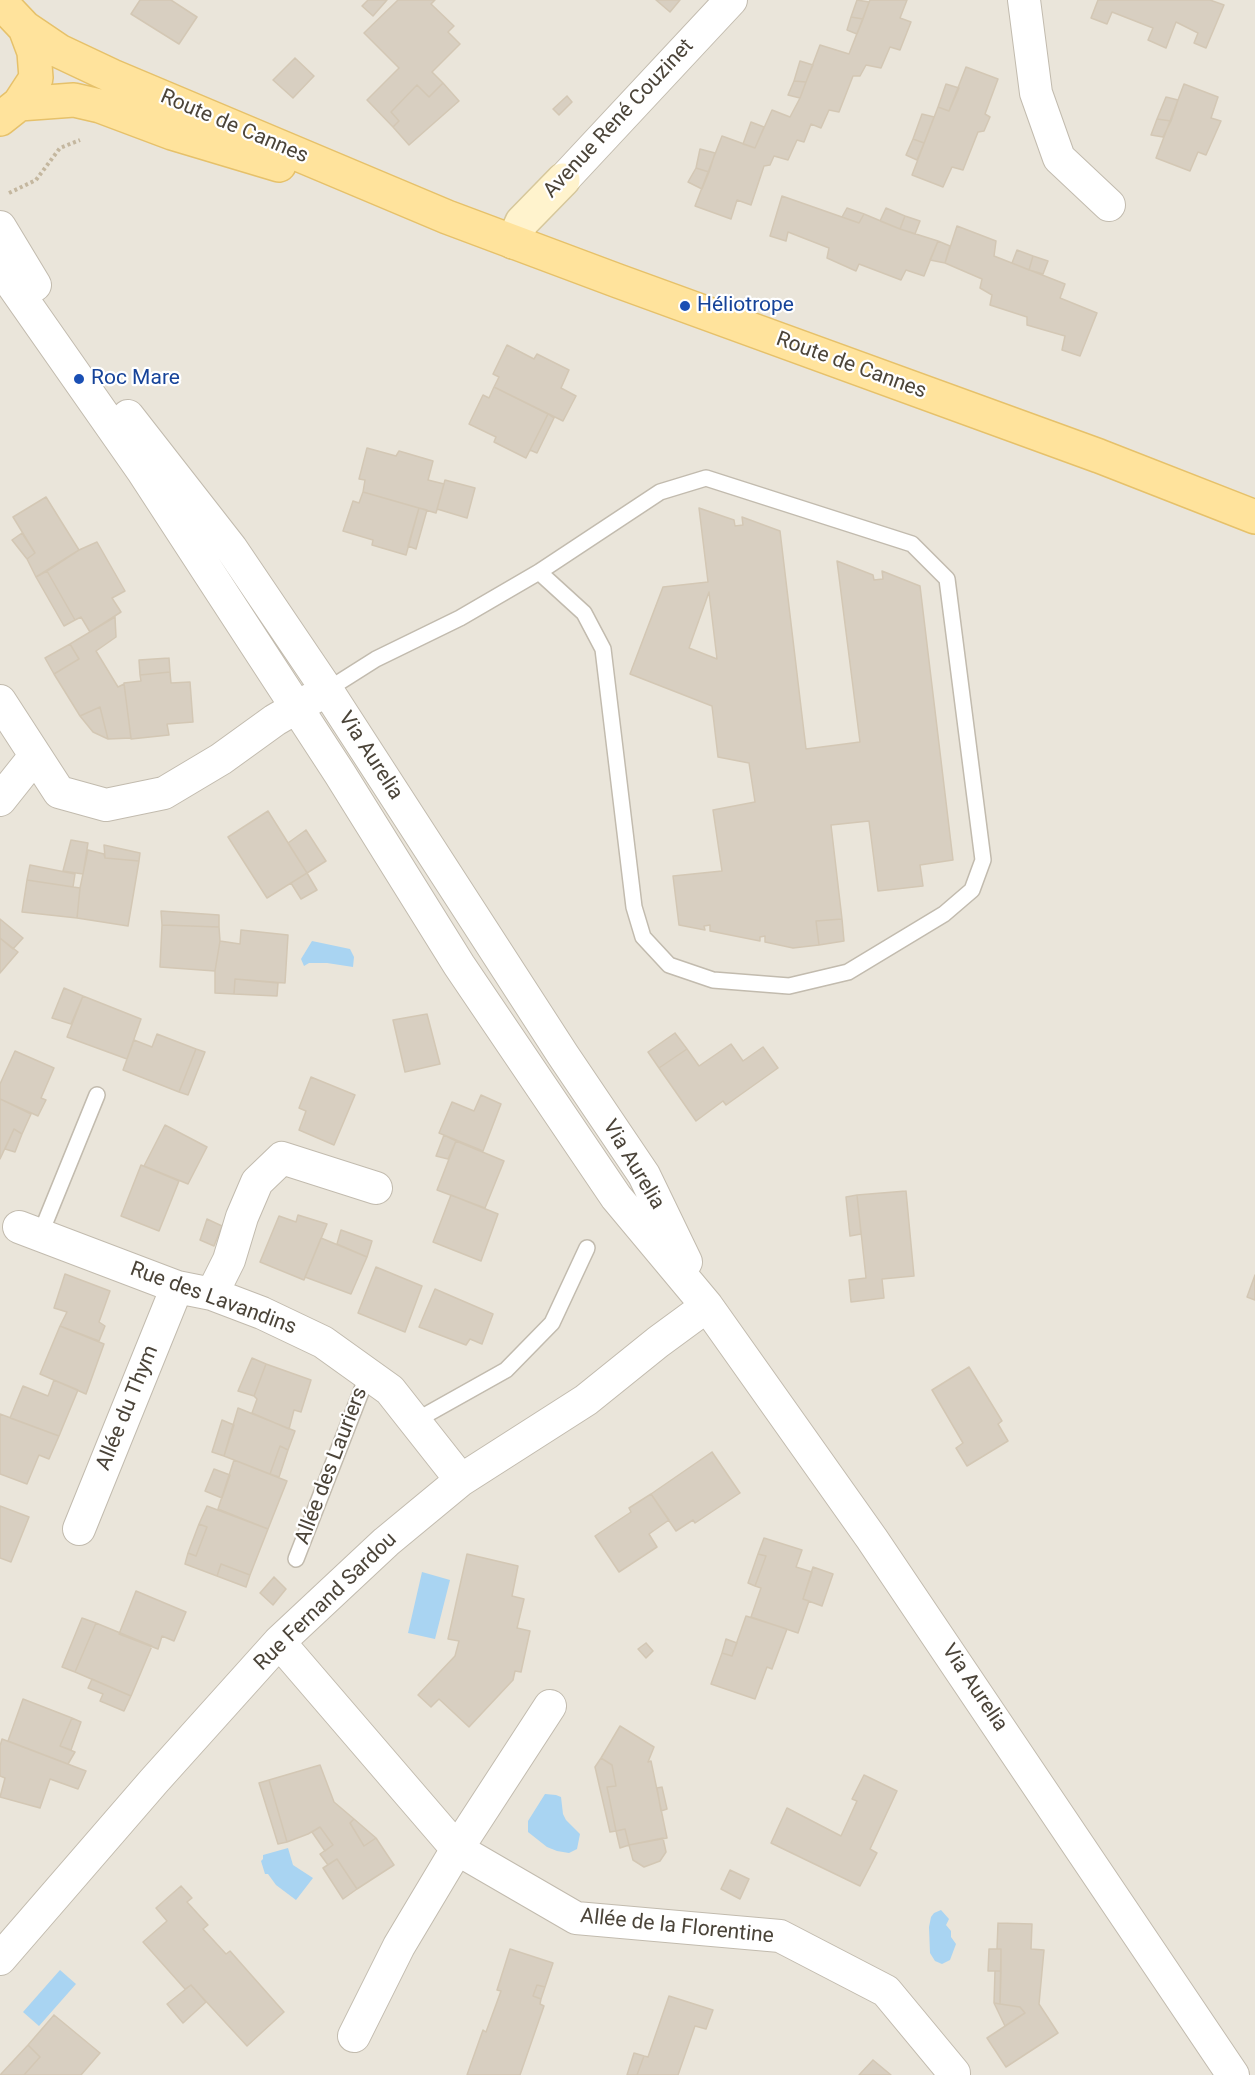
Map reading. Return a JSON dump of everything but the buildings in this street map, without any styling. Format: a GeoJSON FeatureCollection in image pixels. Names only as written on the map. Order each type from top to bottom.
{"type":"FeatureCollection","features":[{"type":"Feature","properties":{"kind":"main road","name":"Route de Cannes"},"geometry":{"type":"LineString","coordinates":[[0,6],[7,9],[25,28],[59,51],[112,76],[447,217],[1099,456],[1255,517]]}},
{"type":"Feature","properties":{"kind":"main road"},"geometry":{"type":"LineString","coordinates":[[5,116],[36,78],[34,52],[25,28]]}},
{"type":"Feature","properties":{"kind":"main road","name":"Route de Cannes"},"geometry":{"type":"LineString","coordinates":[[5,116],[74,100],[100,106],[172,133],[447,217]]}},
{"type":"Feature","properties":{"kind":"street","name":"Avenue René Couzinet"},"geometry":{"type":"LineString","coordinates":[[513,242],[522,222],[731,0]]}},
{"type":"Feature","properties":{"kind":"street"},"geometry":{"type":"LineString","coordinates":[[1024,0],[1036,93],[1059,158],[1109,205]]}},
{"type":"Feature","properties":{"kind":"street","name":"Via Aurelia"},"geometry":{"type":"LineString","coordinates":[[0,227],[24,268],[109,391],[231,548],[327,690],[563,1055],[644,1175],[707,1306]]}},
{"type":"Feature","properties":{"kind":"street","name":"Via Aurelia"},"geometry":{"type":"LineString","coordinates":[[0,267],[142,470],[340,774],[459,965],[616,1197],[707,1306],[873,1539],[1233,2075]]}},
{"type":"Feature","properties":{"kind":"street"},"geometry":{"type":"LineString","coordinates":[[0,702],[59,792],[106,805],[164,793],[221,759],[296,707],[327,690]]}},
{"type":"Feature","properties":{"kind":"street"},"geometry":{"type":"LineString","coordinates":[[0,800],[35,756]]}},
{"type":"Feature","properties":{"kind":"street"},"geometry":{"type":"LineString","coordinates":[[212,1294],[229,1260],[242,1217],[258,1182],[282,1158],[376,1188]]}},
{"type":"Feature","properties":{"kind":"street","name":"Rue des Lavandins"},"geometry":{"type":"LineString","coordinates":[[30,1231],[177,1287],[212,1294],[262,1313],[323,1342],[390,1390],[461,1480]]}},
{"type":"Feature","properties":{"kind":"street","name":"Allée du Thym"},"geometry":{"type":"LineString","coordinates":[[79,1529],[177,1287]]}},
{"type":"Feature","properties":{"kind":"street","name":"Rue Fernand Sardou"},"geometry":{"type":"LineString","coordinates":[[0,1959],[154,1781],[279,1642],[386,1542],[461,1480],[586,1400],[707,1306]]}},
{"type":"Feature","properties":{"kind":"street","name":"Allée de la Florentine"},"geometry":{"type":"LineString","coordinates":[[279,1642],[457,1849],[576,1918],[780,1936],[886,1991],[954,2075]]}},
{"type":"Feature","properties":{"kind":"street"},"geometry":{"type":"LineString","coordinates":[[354,2036],[399,1946],[457,1849],[550,1706]]}},
{"type":"Feature","properties":{"kind":"lane"},"geometry":{"type":"LineString","coordinates":[[327,690],[376,659],[460,618],[539,572],[660,492],[706,478],[912,544],[947,579],[983,860],[972,891],[944,914],[848,972],[789,986],[713,980],[669,965],[643,937],[634,907],[603,649],[584,613],[539,572]]}},
{"type":"Feature","properties":{"kind":"lane"},"geometry":{"type":"LineString","coordinates":[[30,1231],[97,1095]]}},
{"type":"Feature","properties":{"kind":"lane"},"geometry":{"type":"LineString","coordinates":[[415,1421],[506,1370],[552,1323],[587,1248]]}},
{"type":"Feature","properties":{"kind":"lane","name":"Allée des Lauriers"},"geometry":{"type":"LineString","coordinates":[[296,1559],[368,1374]]}},
{"type":"Feature","properties":{"kind":"shaded area"},"geometry":{"type":"Polygon","coordinates":[[[0,0],[1255,0],[1255,2075],[0,2075],[0,0]]]}},
{"type":"Feature","properties":{"kind":"water"},"geometry":{"type":"Polygon","coordinates":[[[312,941],[350,949],[354,957],[353,967],[327,963],[309,963],[304,966],[301,959],[312,941]]]}},
{"type":"Feature","properties":{"kind":"water"},"geometry":{"type":"Polygon","coordinates":[[[422,1572],[450,1580],[435,1639],[408,1633],[422,1572]]]}},
{"type":"Feature","properties":{"kind":"water"},"geometry":{"type":"Polygon","coordinates":[[[545,1794],[561,1797],[566,1820],[580,1834],[577,1849],[569,1853],[547,1847],[528,1832],[528,1821],[545,1794]]]}},
{"type":"Feature","properties":{"kind":"water"},"geometry":{"type":"Polygon","coordinates":[[[288,1848],[293,1865],[313,1878],[296,1900],[276,1885],[268,1874],[265,1874],[261,1861],[263,1855],[288,1848]]]}},
{"type":"Feature","properties":{"kind":"water"},"geometry":{"type":"Polygon","coordinates":[[[941,1910],[949,1919],[946,1925],[956,1944],[950,1960],[942,1964],[935,1961],[930,1953],[929,1927],[931,1917],[941,1910]]]}},
{"type":"Feature","properties":{"kind":"water"},"geometry":{"type":"Polygon","coordinates":[[[60,1970],[76,1984],[39,2026],[23,2012],[60,1970]]]}},
{"type":"Feature","properties":{"kind":"place","name":"Héliotrope"},"geometry":{"type":"Point","coordinates":[685,306]}},
{"type":"Feature","properties":{"kind":"place","name":"Roc Mare"},"geometry":{"type":"Point","coordinates":[79,379]}}]}
